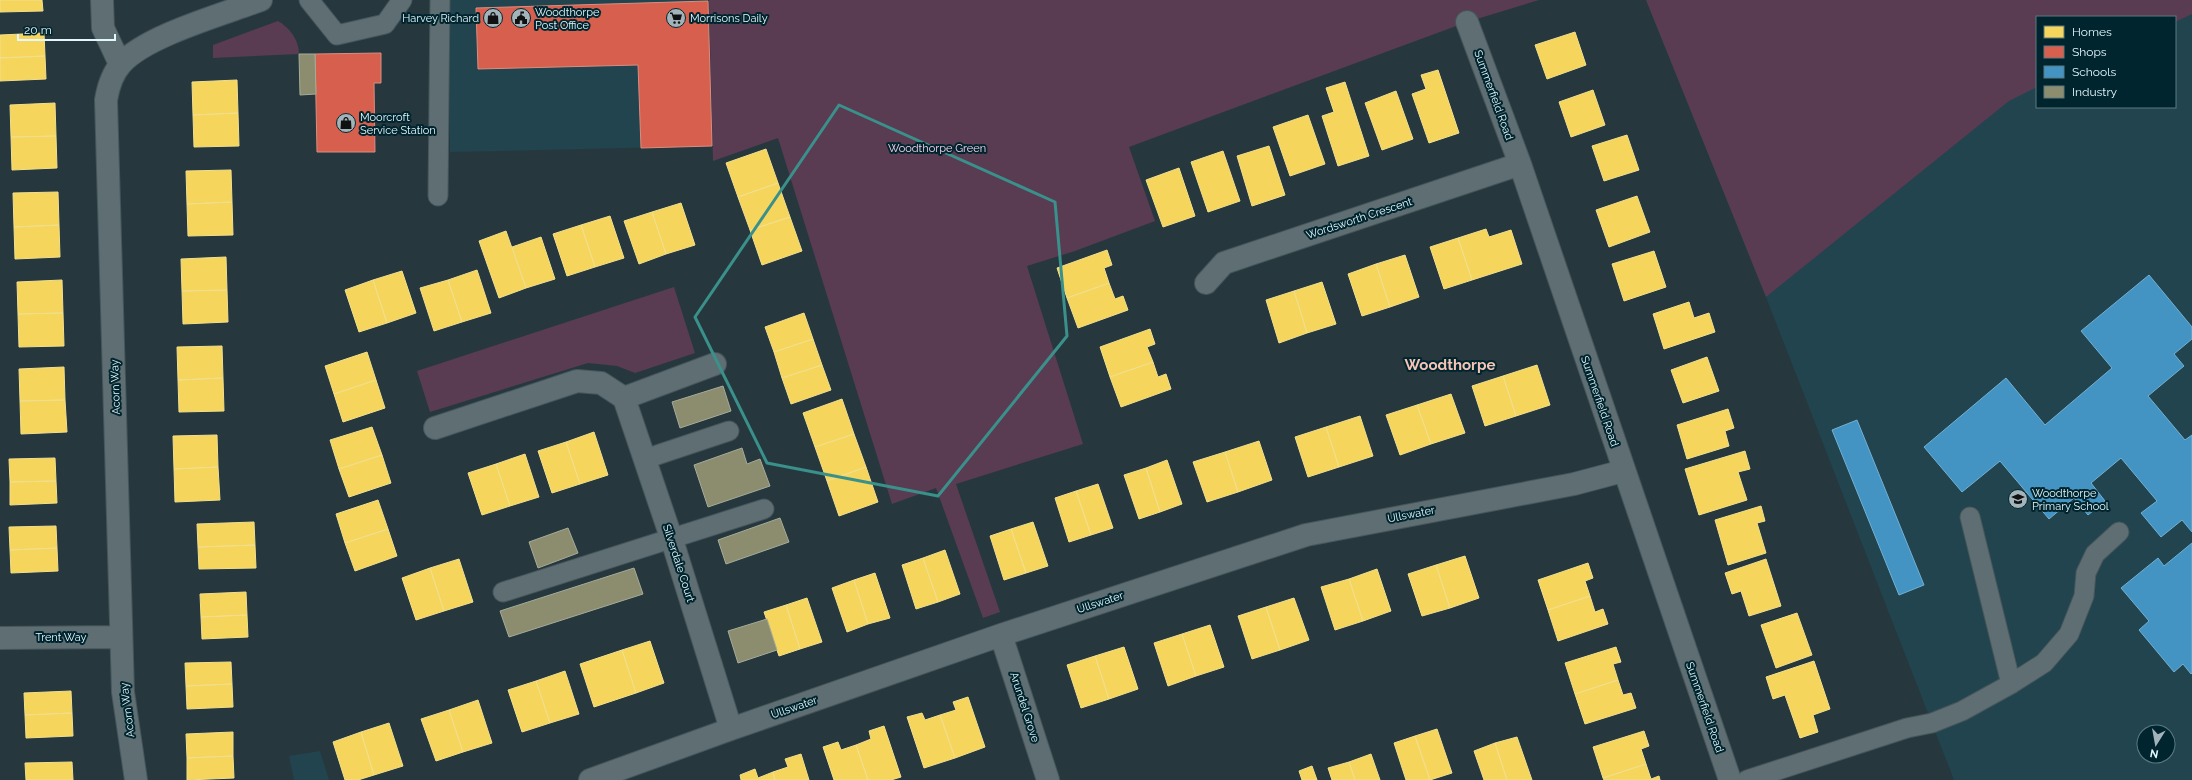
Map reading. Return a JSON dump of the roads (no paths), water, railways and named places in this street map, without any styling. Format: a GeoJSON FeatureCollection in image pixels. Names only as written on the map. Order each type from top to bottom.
{"type":"FeatureCollection","features":[{"type":"Feature","properties":{"kind":"street"},"geometry":{"type":"LineString","coordinates":[[102,0],[103,28],[120,64],[140,48],[166,36],[261,0]]}},
{"type":"Feature","properties":{"kind":"street","name":"Summerfield Road"},"geometry":{"type":"LineString","coordinates":[[1468,22],[1520,164],[1623,471],[1730,780]]}},
{"type":"Feature","properties":{"kind":"street","name":"Acorn Way"},"geometry":{"type":"LineString","coordinates":[[120,64],[110,83],[106,100],[106,114],[118,466],[121,637],[124,692],[136,780]]}},
{"type":"Feature","properties":{"kind":"street","name":"Wordsworth Crescent"},"geometry":{"type":"LineString","coordinates":[[1206,283],[1224,263],[1520,164]]}},
{"type":"Feature","properties":{"kind":"street"},"geometry":{"type":"LineString","coordinates":[[435,428],[577,381],[601,383],[624,398],[715,364]]}},
{"type":"Feature","properties":{"kind":"street","name":"Silverdale Court"},"geometry":{"type":"LineString","coordinates":[[624,398],[672,540],[731,729]]}},
{"type":"Feature","properties":{"kind":"street","name":"Ullswater"},"geometry":{"type":"LineString","coordinates":[[590,780],[1001,635],[1306,535],[1574,484],[1623,471]]}},
{"type":"Feature","properties":{"kind":"street","name":"Arundel Grove"},"geometry":{"type":"LineString","coordinates":[[1001,635],[1048,780]]}},
{"type":"Feature","properties":{"kind":"street","name":"Trent Way"},"geometry":{"type":"LineString","coordinates":[[0,638],[121,637]]}},
{"type":"Feature","properties":{"kind":"lane"},"geometry":{"type":"LineString","coordinates":[[309,0],[337,34],[385,24],[402,0]]}},
{"type":"Feature","properties":{"kind":"lane"},"geometry":{"type":"LineString","coordinates":[[438,196],[440,0]]}},
{"type":"Feature","properties":{"kind":"lane"},"geometry":{"type":"LineString","coordinates":[[645,459],[729,431]]}},
{"type":"Feature","properties":{"kind":"lane"},"geometry":{"type":"LineString","coordinates":[[503,592],[672,540],[764,509]]}},
{"type":"Feature","properties":{"kind":"lane"},"geometry":{"type":"LineString","coordinates":[[1970,517],[2011,684]]}},
{"type":"Feature","properties":{"kind":"lane"},"geometry":{"type":"LineString","coordinates":[[1747,780],[1907,728],[1932,722],[1962,711],[2011,684],[2044,663],[2069,634],[2084,596],[2086,573],[2095,554],[2120,532]]}},
{"type":"Feature","properties":{"kind":"place","name":"Harvey Richard"},"geometry":{"type":"Point","coordinates":[493,18]}},
{"type":"Feature","properties":{"kind":"place","name":"Woodthorpe Post Office"},"geometry":{"type":"Point","coordinates":[521,18]}},
{"type":"Feature","properties":{"kind":"place","name":"Morrisons Daily"},"geometry":{"type":"Point","coordinates":[676,18]}},
{"type":"Feature","properties":{"kind":"place","name":"Moorcroft Service Station"},"geometry":{"type":"Point","coordinates":[346,123]}},
{"type":"Feature","properties":{"kind":"place","name":"Woodthorpe Primary School"},"geometry":{"type":"Point","coordinates":[2018,499]}},
{"type":"Feature","properties":{"kind":"district","name":"Woodthorpe"},"geometry":{"type":"Point","coordinates":[1450,365]}},
{"type":"Feature","properties":{"kind":"park label","name":"Woodthorpe Green"},"geometry":{"type":"Point","coordinates":[937,148]}}]}
